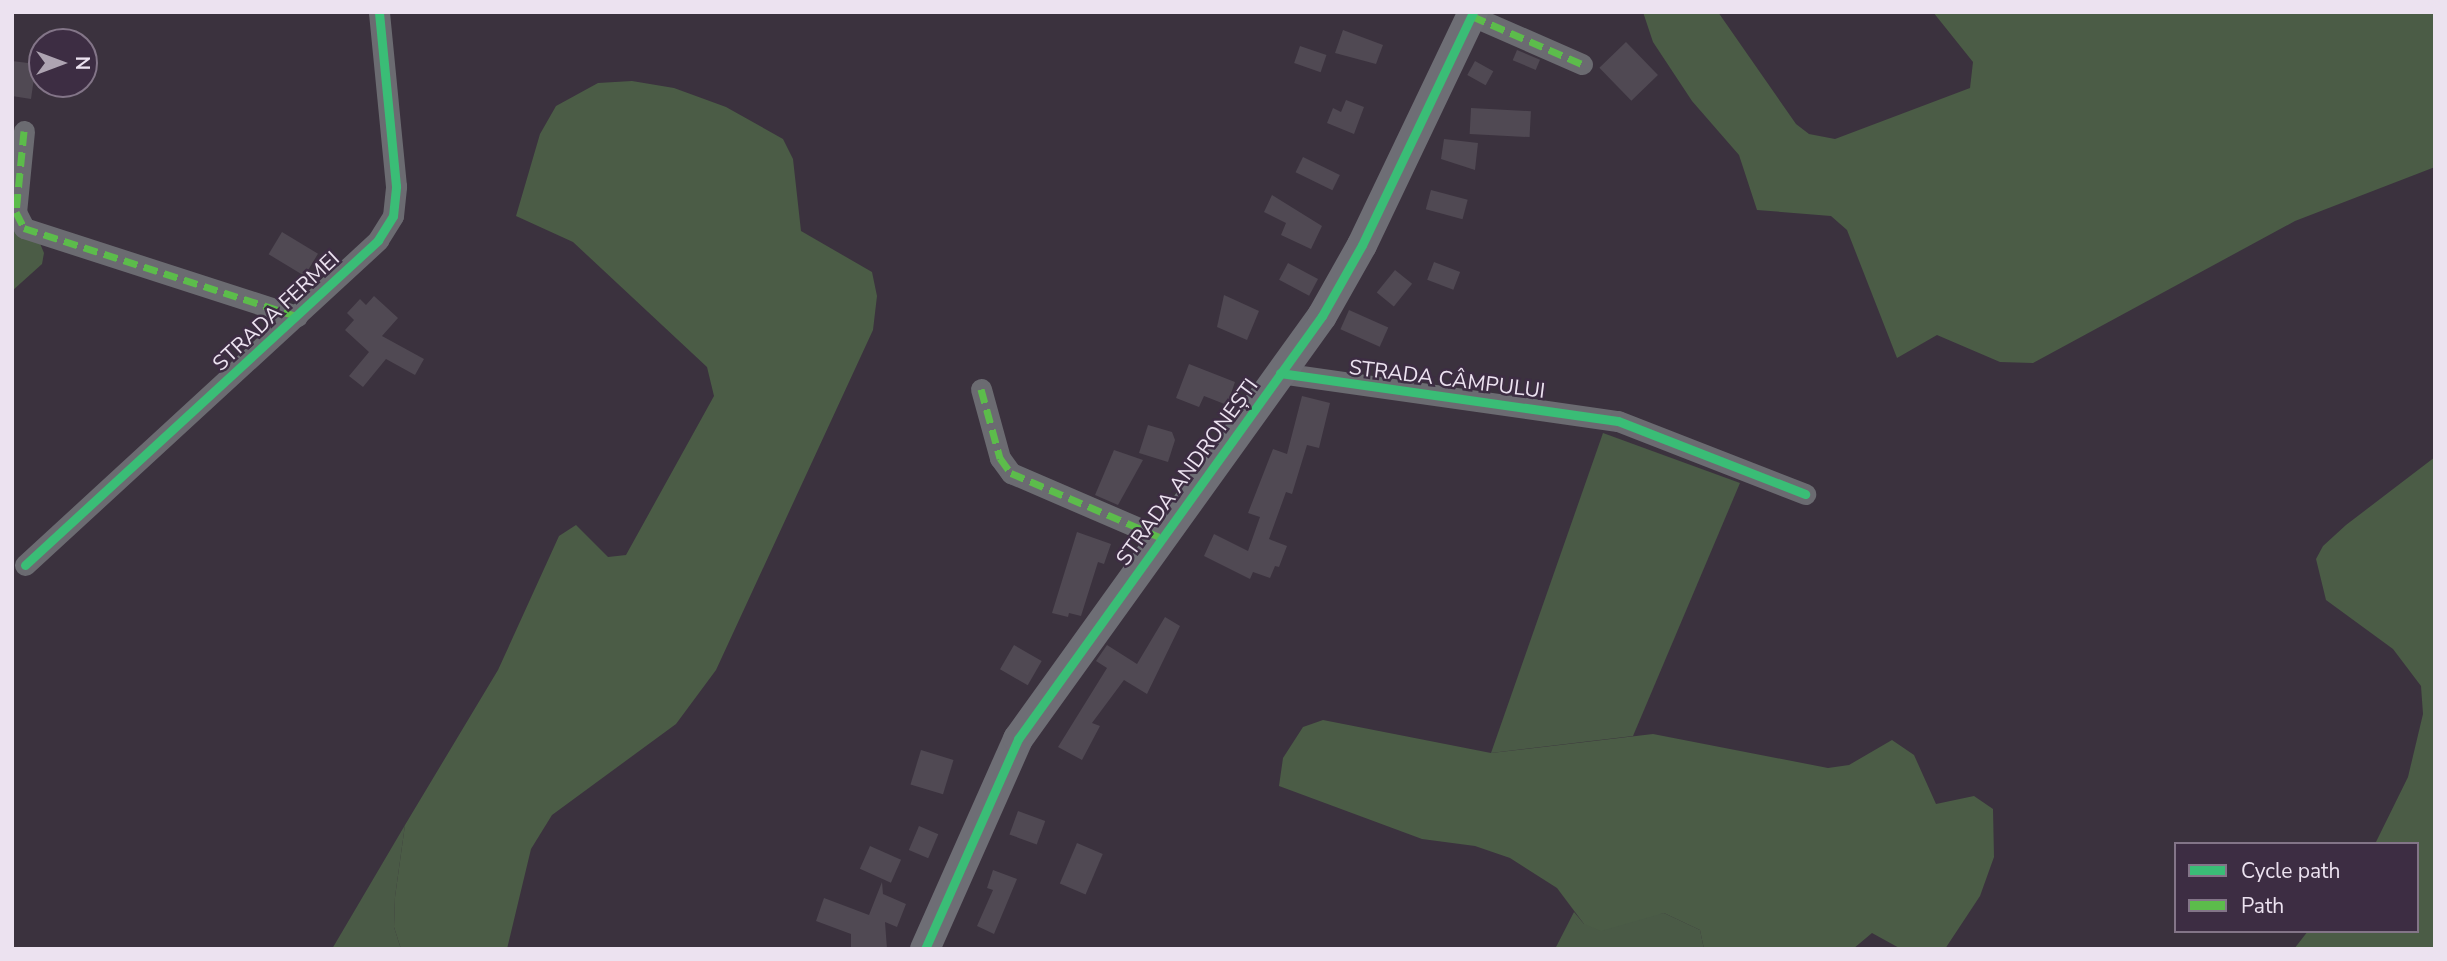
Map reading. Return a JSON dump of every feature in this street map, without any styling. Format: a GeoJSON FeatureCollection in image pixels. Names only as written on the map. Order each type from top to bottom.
{"type":"FeatureCollection","features":[{"type":"Feature","properties":{"kind":"street","name":"STRADA FERMEI"},"geometry":{"type":"LineString","coordinates":[[25,565],[379,240],[393,216],[397,186],[379,12]]}},
{"type":"Feature","properties":{"kind":"street"},"geometry":{"type":"LineString","coordinates":[[1472,14],[1582,64]]}},
{"type":"Feature","properties":{"kind":"street","name":"STRADA ANDRONEȘTI"},"geometry":{"type":"LineString","coordinates":[[925,949],[1018,739],[1322,316],[1362,245],[1472,14]]}},
{"type":"Feature","properties":{"kind":"street"},"geometry":{"type":"LineString","coordinates":[[24,131],[16,212],[24,228],[297,316]]}},
{"type":"Feature","properties":{"kind":"street","name":"STRADA CÂMPULUI"},"geometry":{"type":"LineString","coordinates":[[1280,373],[1618,421],[1805,494]]}},
{"type":"Feature","properties":{"kind":"street"},"geometry":{"type":"LineString","coordinates":[[981,389],[1000,458],[1011,473],[1163,538]]}},
{"type":"Feature","properties":{"kind":"green space"},"geometry":{"type":"Polygon","coordinates":[[[1643,12],[1718,12],[1796,124],[1809,134],[1835,139],[1970,88],[1973,62],[1933,12],[2435,12],[2435,167],[2295,221],[2033,363],[2000,362],[1937,335],[1897,358],[1847,230],[1831,216],[1757,210],[1739,155],[1692,101],[1653,42],[1643,12]]]}},
{"type":"Feature","properties":{"kind":"green space"},"geometry":{"type":"Polygon","coordinates":[[[632,81],[674,88],[726,107],[783,139],[793,159],[801,231],[872,272],[877,296],[873,330],[716,670],[676,724],[552,815],[531,849],[507,949],[401,949],[394,927],[395,897],[405,825],[498,670],[559,536],[576,525],[608,557],[626,555],[714,396],[707,367],[573,242],[516,216],[540,134],[556,106],[598,83],[632,81]]]}},
{"type":"Feature","properties":{"kind":"green space"},"geometry":{"type":"Polygon","coordinates":[[[12,223],[39,241],[44,253],[42,264],[12,291],[12,223]]]}},
{"type":"Feature","properties":{"kind":"green space"},"geometry":{"type":"Polygon","coordinates":[[[1603,433],[1740,483],[1633,736],[1491,753],[1603,433]]]}},
{"type":"Feature","properties":{"kind":"green space"},"geometry":{"type":"Polygon","coordinates":[[[2435,457],[2435,949],[2294,949],[2306,933],[2419,933],[2419,842],[2376,842],[2408,777],[2423,714],[2421,686],[2393,649],[2326,600],[2316,559],[2323,546],[2346,525],[2435,457]]]}},
{"type":"Feature","properties":{"kind":"green space"},"geometry":{"type":"Polygon","coordinates":[[[1323,720],[1491,753],[1653,734],[1828,768],[1849,765],[1892,740],[1914,755],[1936,804],[1974,796],[1993,809],[1994,857],[1980,896],[1945,949],[1901,949],[1872,933],[1853,949],[1704,949],[1700,930],[1664,913],[1601,931],[1584,924],[1557,888],[1510,858],[1475,846],[1422,839],[1279,786],[1283,758],[1303,727],[1323,720]]]}},
{"type":"Feature","properties":{"kind":"green space"},"geometry":{"type":"Polygon","coordinates":[[[405,825],[395,897],[394,927],[401,949],[332,949],[405,825]]]}},
{"type":"Feature","properties":{"kind":"green space"},"geometry":{"type":"Polygon","coordinates":[[[1574,912],[1584,924],[1664,913],[1700,930],[1704,949],[1555,949],[1574,912]]]}},
{"type":"Feature","properties":{"kind":"building"},"geometry":{"type":"Polygon","coordinates":[[[1343,30],[1383,45],[1376,64],[1335,53],[1343,30]]]}},
{"type":"Feature","properties":{"kind":"building"},"geometry":{"type":"Polygon","coordinates":[[[1626,42],[1658,75],[1631,101],[1599,68],[1626,42]]]}},
{"type":"Feature","properties":{"kind":"building"},"geometry":{"type":"Polygon","coordinates":[[[1300,46],[1326,55],[1321,72],[1294,63],[1300,46]]]}},
{"type":"Feature","properties":{"kind":"building"},"geometry":{"type":"Polygon","coordinates":[[[1517,50],[1540,60],[1536,70],[1513,60],[1517,50]]]}},
{"type":"Feature","properties":{"kind":"building"},"geometry":{"type":"Polygon","coordinates":[[[12,61],[28,63],[28,98],[31,99],[12,96],[12,61]]]}},
{"type":"Feature","properties":{"kind":"building"},"geometry":{"type":"Polygon","coordinates":[[[1475,61],[1493,71],[1486,85],[1467,75],[1475,61]]]}},
{"type":"Feature","properties":{"kind":"building"},"geometry":{"type":"Polygon","coordinates":[[[1346,100],[1364,107],[1354,134],[1327,123],[1333,108],[1341,112],[1346,100]]]}},
{"type":"Feature","properties":{"kind":"building"},"geometry":{"type":"Polygon","coordinates":[[[1471,108],[1531,111],[1530,137],[1470,134],[1471,108]]]}},
{"type":"Feature","properties":{"kind":"building"},"geometry":{"type":"Polygon","coordinates":[[[1444,139],[1478,143],[1475,170],[1441,159],[1444,139]]]}},
{"type":"Feature","properties":{"kind":"building"},"geometry":{"type":"Polygon","coordinates":[[[1303,157],[1340,175],[1332,190],[1296,172],[1303,157]]]}},
{"type":"Feature","properties":{"kind":"building"},"geometry":{"type":"Polygon","coordinates":[[[1431,190],[1468,200],[1463,219],[1426,209],[1431,190]]]}},
{"type":"Feature","properties":{"kind":"building"},"geometry":{"type":"Polygon","coordinates":[[[1272,195],[1322,226],[1311,249],[1281,235],[1286,223],[1264,212],[1272,195]]]}},
{"type":"Feature","properties":{"kind":"building"},"geometry":{"type":"Polygon","coordinates":[[[282,232],[318,254],[305,276],[269,254],[282,232]]]}},
{"type":"Feature","properties":{"kind":"building"},"geometry":{"type":"Polygon","coordinates":[[[1434,262],[1460,272],[1453,290],[1427,280],[1434,262]]]}},
{"type":"Feature","properties":{"kind":"building"},"geometry":{"type":"Polygon","coordinates":[[[1288,263],[1318,279],[1309,296],[1279,280],[1288,263]]]}},
{"type":"Feature","properties":{"kind":"building"},"geometry":{"type":"Polygon","coordinates":[[[1395,270],[1412,284],[1394,306],[1377,293],[1395,270]]]}},
{"type":"Feature","properties":{"kind":"building"},"geometry":{"type":"Polygon","coordinates":[[[1224,295],[1259,311],[1247,340],[1217,327],[1224,295]]]}},
{"type":"Feature","properties":{"kind":"building"},"geometry":{"type":"Polygon","coordinates":[[[374,296],[398,318],[382,336],[424,359],[415,375],[386,359],[363,387],[349,376],[369,352],[345,330],[354,320],[347,313],[360,299],[366,305],[374,296]]]}},
{"type":"Feature","properties":{"kind":"building"},"geometry":{"type":"Polygon","coordinates":[[[1349,310],[1388,327],[1380,347],[1340,329],[1349,310]]]}},
{"type":"Feature","properties":{"kind":"building"},"geometry":{"type":"Polygon","coordinates":[[[1189,364],[1235,382],[1227,405],[1204,396],[1199,407],[1176,398],[1189,364]]]}},
{"type":"Feature","properties":{"kind":"building"},"geometry":{"type":"Polygon","coordinates":[[[1302,396],[1330,403],[1319,448],[1307,445],[1292,494],[1286,492],[1269,539],[1287,546],[1279,567],[1275,566],[1270,578],[1253,572],[1250,579],[1204,556],[1214,534],[1248,551],[1260,517],[1248,513],[1273,449],[1287,454],[1302,396]]]}},
{"type":"Feature","properties":{"kind":"building"},"geometry":{"type":"Polygon","coordinates":[[[1148,425],[1172,432],[1175,440],[1168,462],[1139,453],[1148,425]]]}},
{"type":"Feature","properties":{"kind":"building"},"geometry":{"type":"Polygon","coordinates":[[[1114,450],[1143,460],[1118,505],[1095,495],[1114,450]]]}},
{"type":"Feature","properties":{"kind":"building"},"geometry":{"type":"Polygon","coordinates":[[[1077,532],[1111,544],[1104,564],[1098,562],[1081,616],[1069,613],[1068,617],[1052,613],[1077,532]]]}},
{"type":"Feature","properties":{"kind":"building"},"geometry":{"type":"Polygon","coordinates":[[[1165,617],[1180,626],[1147,694],[1124,680],[1092,723],[1100,726],[1082,760],[1058,747],[1107,668],[1096,661],[1107,645],[1137,664],[1165,617]]]}},
{"type":"Feature","properties":{"kind":"building"},"geometry":{"type":"Polygon","coordinates":[[[1014,645],[1042,661],[1028,685],[1000,669],[1014,645]]]}},
{"type":"Feature","properties":{"kind":"building"},"geometry":{"type":"Polygon","coordinates":[[[921,750],[954,760],[943,794],[910,784],[921,750]]]}},
{"type":"Feature","properties":{"kind":"building"},"geometry":{"type":"Polygon","coordinates":[[[1018,811],[1045,821],[1037,844],[1009,834],[1018,811]]]}},
{"type":"Feature","properties":{"kind":"building"},"geometry":{"type":"Polygon","coordinates":[[[919,826],[938,834],[928,858],[909,850],[919,826]]]}},
{"type":"Feature","properties":{"kind":"building"},"geometry":{"type":"Polygon","coordinates":[[[1077,843],[1103,854],[1086,894],[1060,884],[1077,843]]]}},
{"type":"Feature","properties":{"kind":"building"},"geometry":{"type":"Polygon","coordinates":[[[870,846],[901,860],[891,883],[860,869],[870,846]]]}},
{"type":"Feature","properties":{"kind":"building"},"geometry":{"type":"Polygon","coordinates":[[[993,870],[1017,879],[994,934],[977,926],[993,890],[987,888],[993,870]]]}},
{"type":"Feature","properties":{"kind":"building"},"geometry":{"type":"Polygon","coordinates":[[[882,882],[883,894],[906,904],[897,927],[885,922],[887,949],[851,949],[851,934],[816,921],[824,898],[869,915],[882,882]]]}},
{"type":"Feature","properties":{"kind":"marked path"},"geometry":{"type":"LineString","coordinates":[[1472,16],[1582,64]]}},
{"type":"Feature","properties":{"kind":"marked path"},"geometry":{"type":"LineString","coordinates":[[24,131],[16,212],[24,228],[297,316]]}},
{"type":"Feature","properties":{"kind":"marked path"},"geometry":{"type":"LineString","coordinates":[[981,389],[1000,458],[1011,473],[1162,538]]}},
{"type":"Feature","properties":{"kind":"cycle path"},"geometry":{"type":"LineString","coordinates":[[25,565],[378,240],[393,216],[396,186],[379,12]]}},
{"type":"Feature","properties":{"kind":"cycle path"},"geometry":{"type":"LineString","coordinates":[[925,949],[1018,739],[1322,316],[1362,245],[1473,12]]}},
{"type":"Feature","properties":{"kind":"cycle path"},"geometry":{"type":"LineString","coordinates":[[1280,373],[1618,421],[1805,494]]}}]}
